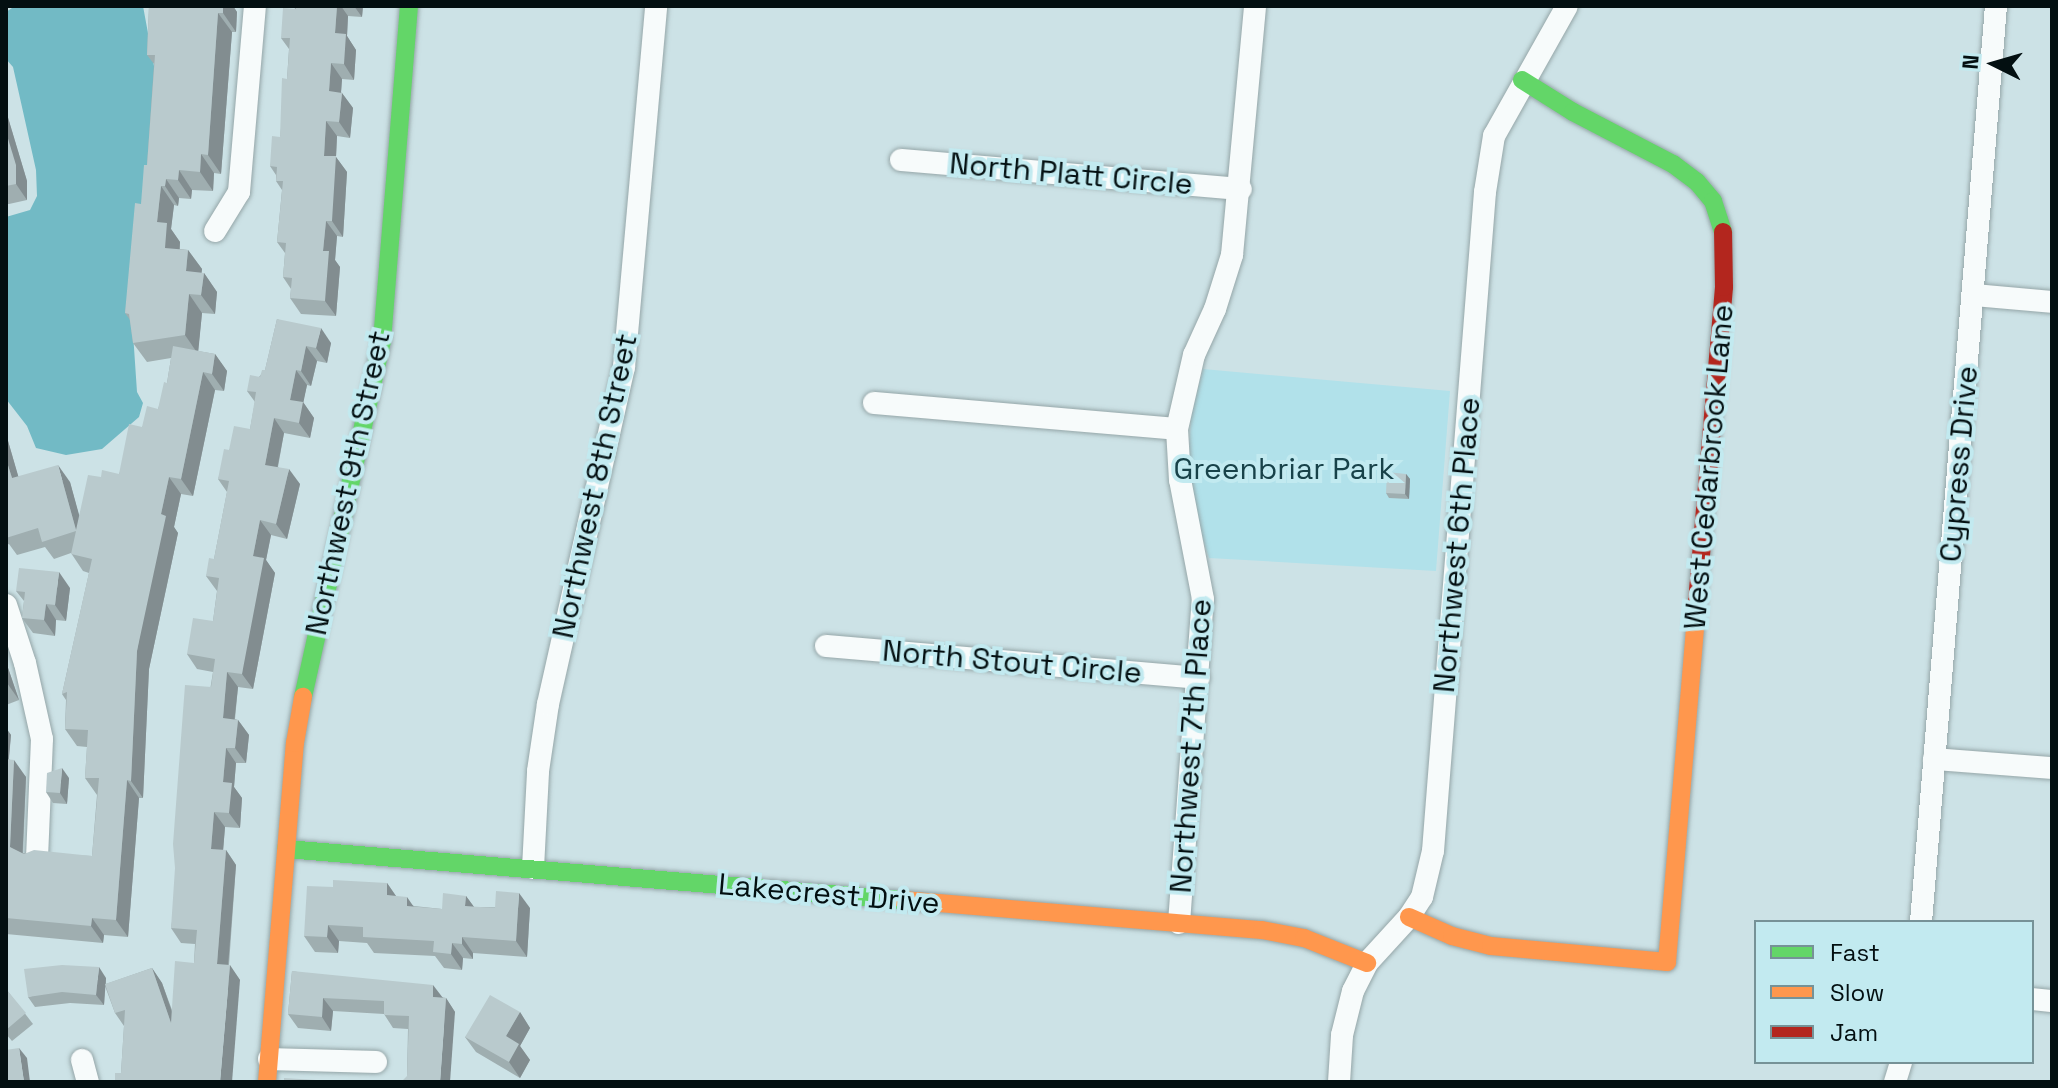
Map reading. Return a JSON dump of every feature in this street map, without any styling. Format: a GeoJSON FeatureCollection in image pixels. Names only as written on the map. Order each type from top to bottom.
{"type":"FeatureCollection","features":[{"type":"Feature","properties":{"kind":"street"},"geometry":{"type":"LineString","coordinates":[[215,231],[239,192],[255,6]]}},
{"type":"Feature","properties":{"kind":"street","name":"Northwest 9th Street"},"geometry":{"type":"LineString","coordinates":[[267,1082],[295,743],[304,688],[382,341],[409,6]]}},
{"type":"Feature","properties":{"kind":"street","name":"Northwest 8th Street"},"geometry":{"type":"LineString","coordinates":[[533,868],[538,771],[548,704],[607,453],[627,353],[656,6]]}},
{"type":"Feature","properties":{"kind":"street","name":"Northwest 7th Place"},"geometry":{"type":"LineString","coordinates":[[1179,923],[1203,599],[1182,493],[1177,429],[1194,355],[1229,267],[1241,189],[1255,6]]}},
{"type":"Feature","properties":{"kind":"street","name":"Northwest 6th Place"},"geometry":{"type":"LineString","coordinates":[[1340,1080],[1346,1010],[1367,963],[1409,917],[1422,897],[1433,851],[1489,159],[1494,136],[1522,80],[1567,6]]}},
{"type":"Feature","properties":{"kind":"street","name":"Cypress Drive"},"geometry":{"type":"LineString","coordinates":[[1921,920],[1996,6]]}},
{"type":"Feature","properties":{"kind":"street","name":"West Cedarbrook Lane"},"geometry":{"type":"LineString","coordinates":[[1409,917],[1452,936],[1491,946],[1667,962],[1724,287],[1724,236],[1720,215],[1697,182],[1673,164],[1573,112],[1522,80]]}},
{"type":"Feature","properties":{"kind":"street","name":"North Platt Circle"},"geometry":{"type":"LineString","coordinates":[[901,160],[1241,189]]}},
{"type":"Feature","properties":{"kind":"street"},"geometry":{"type":"LineString","coordinates":[[1974,295],[2052,302]]}},
{"type":"Feature","properties":{"kind":"street"},"geometry":{"type":"LineString","coordinates":[[874,403],[1177,429]]}},
{"type":"Feature","properties":{"kind":"street"},"geometry":{"type":"LineString","coordinates":[[6,605],[25,663],[42,739],[37,857]]}},
{"type":"Feature","properties":{"kind":"street","name":"North Stout Circle"},"geometry":{"type":"LineString","coordinates":[[826,646],[1199,678]]}},
{"type":"Feature","properties":{"kind":"street"},"geometry":{"type":"LineString","coordinates":[[1934,759],[2052,768]]}},
{"type":"Feature","properties":{"kind":"street","name":"Lakecrest Drive"},"geometry":{"type":"LineString","coordinates":[[286,849],[1284,933],[1367,963]]}},
{"type":"Feature","properties":{"kind":"street"},"geometry":{"type":"LineString","coordinates":[[269,1059],[376,1062]]}},
{"type":"Feature","properties":{"kind":"green space","name":"Greenbriar Park"},"geometry":{"type":"Polygon","coordinates":[[[1203,369],[1450,391],[1436,571],[1209,558],[1194,511],[1189,461],[1191,416],[1203,369]]]}},
{"type":"Feature","properties":{"kind":"shaded area"},"geometry":{"type":"Polygon","coordinates":[[[15,6],[143,6],[154,66],[154,124],[133,333],[137,392],[143,403],[139,417],[102,449],[66,455],[36,448],[27,426],[6,399],[6,217],[30,210],[37,196],[36,170],[13,67],[6,59],[6,12],[15,6]]]}},
{"type":"Feature","properties":{"kind":"building"},"geometry":{"type":"Polygon","coordinates":[[[149,6],[223,6],[223,13],[218,13],[208,155],[201,154],[200,172],[179,170],[178,180],[166,179],[165,186],[161,186],[157,222],[167,223],[165,248],[188,250],[186,271],[204,273],[201,295],[189,294],[185,335],[133,343],[129,314],[125,313],[135,203],[141,204],[144,165],[147,165],[155,55],[147,55],[149,6]]]}},
{"type":"Feature","properties":{"kind":"building"},"geometry":{"type":"Polygon","coordinates":[[[296,6],[337,6],[335,33],[346,34],[344,64],[331,63],[329,91],[342,93],[339,122],[326,121],[324,156],[336,156],[332,221],[326,221],[323,251],[329,251],[325,301],[290,298],[292,278],[283,277],[286,243],[277,242],[283,181],[276,181],[277,167],[270,166],[272,136],[280,137],[282,78],[287,79],[290,38],[281,38],[283,8],[296,9],[296,6]]]}},
{"type":"Feature","properties":{"kind":"building"},"geometry":{"type":"Polygon","coordinates":[[[6,132],[16,165],[16,184],[6,186],[6,132]]]}},
{"type":"Feature","properties":{"kind":"building"},"geometry":{"type":"Polygon","coordinates":[[[277,319],[321,328],[316,348],[306,346],[301,371],[296,370],[290,400],[303,402],[299,423],[274,418],[265,465],[289,469],[276,524],[260,520],[253,556],[264,558],[242,674],[227,672],[223,718],[238,720],[235,748],[226,748],[223,782],[232,783],[229,813],[214,812],[211,849],[226,850],[217,964],[230,965],[220,1082],[115,1082],[115,1073],[121,1073],[125,1010],[115,1013],[105,984],[152,968],[171,1023],[175,961],[194,963],[197,930],[171,928],[175,868],[173,844],[185,685],[211,687],[215,659],[187,654],[193,618],[213,621],[219,578],[206,576],[209,558],[214,559],[229,481],[218,479],[224,449],[229,450],[234,426],[250,429],[256,392],[247,391],[250,375],[260,377],[262,370],[265,370],[277,319]]]}},
{"type":"Feature","properties":{"kind":"building"},"geometry":{"type":"Polygon","coordinates":[[[173,346],[215,354],[212,374],[203,372],[181,479],[169,477],[161,514],[166,516],[137,651],[131,781],[127,780],[116,920],[92,918],[91,926],[6,918],[6,759],[14,760],[10,847],[24,854],[34,850],[92,856],[99,778],[85,778],[88,730],[65,729],[67,692],[62,694],[92,559],[71,554],[76,531],[42,542],[38,528],[6,538],[6,459],[12,478],[58,465],[76,530],[88,475],[101,477],[102,470],[119,474],[129,424],[142,427],[147,406],[158,409],[164,382],[167,383],[173,346]]]}},
{"type":"Feature","properties":{"kind":"building"},"geometry":{"type":"Polygon","coordinates":[[[1387,472],[1406,474],[1405,494],[1386,493],[1387,472]]]}},
{"type":"Feature","properties":{"kind":"building"},"geometry":{"type":"Polygon","coordinates":[[[19,568],[59,572],[55,605],[46,604],[44,620],[22,618],[25,592],[16,591],[19,568]]]}},
{"type":"Feature","properties":{"kind":"building"},"geometry":{"type":"Polygon","coordinates":[[[62,768],[60,793],[46,792],[47,773],[62,768]]]}},
{"type":"Feature","properties":{"kind":"building"},"geometry":{"type":"Polygon","coordinates":[[[333,880],[387,883],[387,895],[407,897],[407,906],[442,909],[443,893],[466,896],[465,906],[495,908],[496,891],[519,893],[516,941],[462,937],[462,944],[452,943],[451,954],[433,952],[434,941],[363,937],[363,927],[328,925],[327,937],[304,936],[307,886],[333,887],[333,880]]]}},
{"type":"Feature","properties":{"kind":"building"},"geometry":{"type":"Polygon","coordinates":[[[62,965],[99,967],[96,995],[62,992],[28,997],[24,969],[62,965]]]}},
{"type":"Feature","properties":{"kind":"building"},"geometry":{"type":"Polygon","coordinates":[[[292,971],[433,985],[433,997],[446,998],[440,1082],[401,1082],[407,1076],[409,1016],[384,1015],[384,1001],[323,998],[322,1017],[288,1014],[292,971]]]}},
{"type":"Feature","properties":{"kind":"building"},"geometry":{"type":"Polygon","coordinates":[[[6,989],[26,1013],[6,1030],[6,989]]]}},
{"type":"Feature","properties":{"kind":"building"},"geometry":{"type":"Polygon","coordinates":[[[490,995],[520,1012],[506,1036],[519,1044],[509,1062],[465,1037],[490,995]]]}},
{"type":"Feature","properties":{"kind":"building"},"geometry":{"type":"Polygon","coordinates":[[[19,1048],[24,1082],[6,1082],[6,1050],[19,1048]]]}},
{"type":"Feature","properties":{"kind":"building"},"geometry":{"type":"Polygon","coordinates":[[[284,1078],[316,1080],[316,1082],[284,1082],[284,1078]]]}},
{"type":"Feature","properties":{"kind":"traffic: fast"},"geometry":{"type":"LineString","coordinates":[[303,697],[382,341],[409,6]]}},
{"type":"Feature","properties":{"kind":"traffic: fast"},"geometry":{"type":"LineString","coordinates":[[1522,80],[1573,112],[1673,164],[1697,182],[1713,201],[1723,232]]}},
{"type":"Feature","properties":{"kind":"traffic: fast"},"geometry":{"type":"LineString","coordinates":[[286,849],[903,900]]}},
{"type":"Feature","properties":{"kind":"traffic: slow"},"geometry":{"type":"LineString","coordinates":[[1409,917],[1452,936],[1491,946],[1667,962],[1697,602]]}},
{"type":"Feature","properties":{"kind":"traffic: slow"},"geometry":{"type":"LineString","coordinates":[[267,1082],[295,743],[303,697]]}},
{"type":"Feature","properties":{"kind":"traffic: slow"},"geometry":{"type":"LineString","coordinates":[[903,900],[1262,930],[1304,938],[1367,963]]}},
{"type":"Feature","properties":{"kind":"traffic: jam"},"geometry":{"type":"LineString","coordinates":[[1697,602],[1724,287],[1723,232]]}}]}
